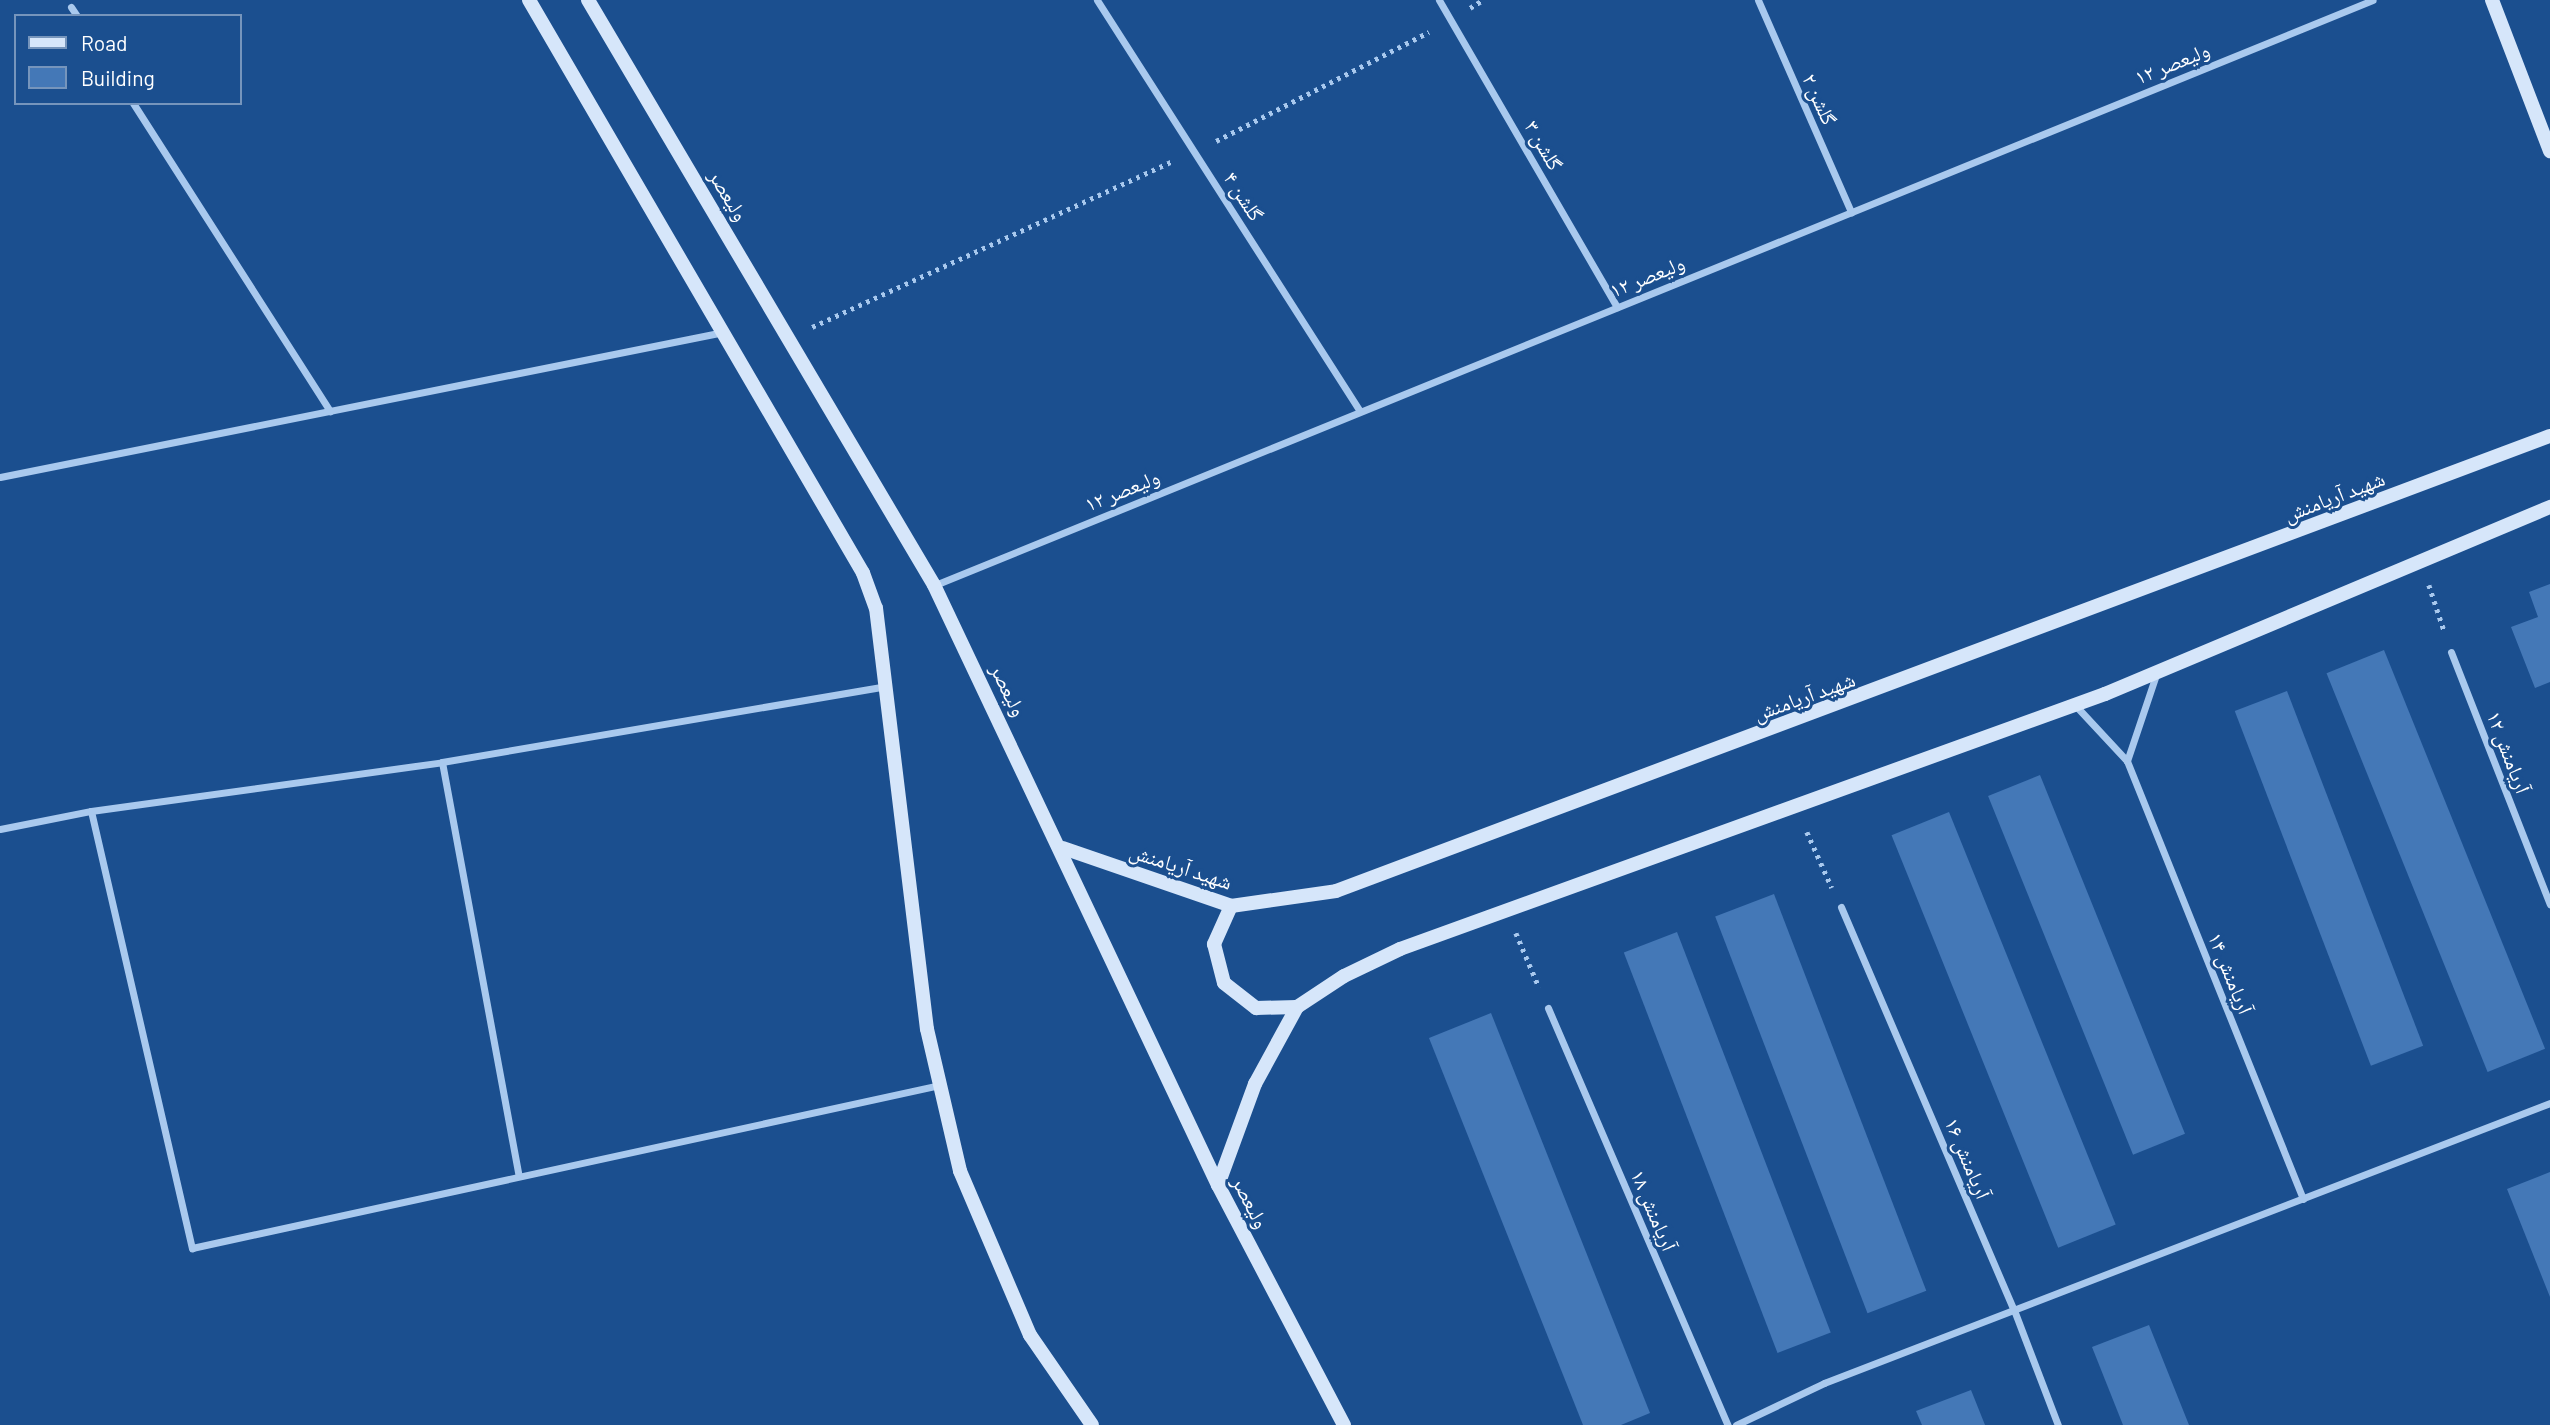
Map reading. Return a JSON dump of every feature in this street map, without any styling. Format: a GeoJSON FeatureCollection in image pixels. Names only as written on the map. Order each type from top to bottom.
{"type":"FeatureCollection","features":[{"type":"Feature","properties":{"kind":"main road"},"geometry":{"type":"LineString","coordinates":[[529,0],[725,332],[863,573],[876,608],[883,687],[927,1029],[960,1171],[1030,1335],[1092,1425]]}},
{"type":"Feature","properties":{"kind":"main road","name":"ولیعصر"},"geometry":{"type":"LineString","coordinates":[[588,0],[934,585],[1063,848],[1218,1185],[1344,1425]]}},
{"type":"Feature","properties":{"kind":"main road"},"geometry":{"type":"LineString","coordinates":[[2492,0],[2550,151]]}},
{"type":"Feature","properties":{"kind":"main road","name":"شهید آریامنش"},"geometry":{"type":"LineString","coordinates":[[1063,848],[1231,906],[1336,891],[1377,878],[2550,436]]}},
{"type":"Feature","properties":{"kind":"main road"},"geometry":{"type":"LineString","coordinates":[[1218,1185],[1255,1084],[1297,1007],[1344,976],[1400,949],[2075,705],[2550,507]]}},
{"type":"Feature","properties":{"kind":"main road"},"geometry":{"type":"LineString","coordinates":[[1231,906],[1214,944],[1224,983],[1256,1008],[1297,1007]]}},
{"type":"Feature","properties":{"kind":"street","name":"گلشن ۴"},"geometry":{"type":"LineString","coordinates":[[1097,0],[1360,411]]}},
{"type":"Feature","properties":{"kind":"street","name":"گلشن ۳"},"geometry":{"type":"LineString","coordinates":[[1439,0],[1618,307]]}},
{"type":"Feature","properties":{"kind":"street","name":"گلشن ۲"},"geometry":{"type":"LineString","coordinates":[[1758,0],[1851,212]]}},
{"type":"Feature","properties":{"kind":"street","name":"ولیعصر ۱۲"},"geometry":{"type":"LineString","coordinates":[[934,585],[2373,0]]}},
{"type":"Feature","properties":{"kind":"street"},"geometry":{"type":"LineString","coordinates":[[71,7],[76,14]]}},
{"type":"Feature","properties":{"kind":"street"},"geometry":{"type":"LineString","coordinates":[[134,105],[330,411]]}},
{"type":"Feature","properties":{"kind":"street"},"geometry":{"type":"LineString","coordinates":[[0,477],[725,332]]}},
{"type":"Feature","properties":{"kind":"street","name":"آریامنش ۱۲"},"geometry":{"type":"LineString","coordinates":[[2451,652],[2550,904]]}},
{"type":"Feature","properties":{"kind":"street"},"geometry":{"type":"LineString","coordinates":[[2127,761],[2157,672]]}},
{"type":"Feature","properties":{"kind":"street"},"geometry":{"type":"LineString","coordinates":[[0,830],[91,811],[442,762],[883,687]]}},
{"type":"Feature","properties":{"kind":"street","name":"آریامنش ۱۴"},"geometry":{"type":"LineString","coordinates":[[2075,705],[2127,761],[2303,1199]]}},
{"type":"Feature","properties":{"kind":"street"},"geometry":{"type":"LineString","coordinates":[[442,762],[519,1176]]}},
{"type":"Feature","properties":{"kind":"street"},"geometry":{"type":"LineString","coordinates":[[91,811],[192,1248],[940,1085]]}},
{"type":"Feature","properties":{"kind":"street","name":"آریامنش ۱۶"},"geometry":{"type":"LineString","coordinates":[[1841,908],[2014,1310],[2058,1425]]}},
{"type":"Feature","properties":{"kind":"street","name":"آریامنش ۱۸"},"geometry":{"type":"LineString","coordinates":[[1548,1008],[1728,1425]]}},
{"type":"Feature","properties":{"kind":"street"},"geometry":{"type":"LineString","coordinates":[[1736,1425],[1824,1383],[2550,1104]]}},
{"type":"Feature","properties":{"kind":"path"},"geometry":{"type":"LineString","coordinates":[[789,337],[1194,151],[1451,20],[1483,0]]}},
{"type":"Feature","properties":{"kind":"path"},"geometry":{"type":"LineString","coordinates":[[2422,561],[2451,652]]}},
{"type":"Feature","properties":{"kind":"path"},"geometry":{"type":"LineString","coordinates":[[1796,805],[1841,908]]}},
{"type":"Feature","properties":{"kind":"path"},"geometry":{"type":"LineString","coordinates":[[1507,910],[1548,1008]]}},
{"type":"Feature","properties":{"kind":"building"},"geometry":{"type":"Polygon","coordinates":[[[2550,584],[2550,682],[2535,688],[2511,627],[2538,617],[2529,592],[2550,584]]]}},
{"type":"Feature","properties":{"kind":"building"},"geometry":{"type":"Polygon","coordinates":[[[2384,650],[2545,1049],[2488,1072],[2327,673],[2384,650]]]}},
{"type":"Feature","properties":{"kind":"building"},"geometry":{"type":"Polygon","coordinates":[[[2287,691],[2423,1046],[2371,1066],[2235,711],[2287,691]]]}},
{"type":"Feature","properties":{"kind":"building"},"geometry":{"type":"Polygon","coordinates":[[[2040,775],[2185,1134],[2133,1155],[1988,796],[2040,775]]]}},
{"type":"Feature","properties":{"kind":"building"},"geometry":{"type":"Polygon","coordinates":[[[1949,812],[2116,1225],[2058,1248],[1892,835],[1949,812]]]}},
{"type":"Feature","properties":{"kind":"building"},"geometry":{"type":"Polygon","coordinates":[[[1774,894],[1926,1291],[1867,1313],[1715,917],[1774,894]]]}},
{"type":"Feature","properties":{"kind":"building"},"geometry":{"type":"Polygon","coordinates":[[[1677,932],[1831,1333],[1778,1353],[1624,952],[1677,932]]]}},
{"type":"Feature","properties":{"kind":"building"},"geometry":{"type":"Polygon","coordinates":[[[1491,1013],[1650,1413],[1621,1425],[1583,1425],[1429,1038],[1491,1013]]]}},
{"type":"Feature","properties":{"kind":"building"},"geometry":{"type":"Polygon","coordinates":[[[2550,1172],[2550,1297],[2507,1189],[2550,1172]]]}},
{"type":"Feature","properties":{"kind":"building"},"geometry":{"type":"Polygon","coordinates":[[[2149,1325],[2189,1425],[2123,1425],[2092,1347],[2149,1325]]]}},
{"type":"Feature","properties":{"kind":"building"},"geometry":{"type":"Polygon","coordinates":[[[1971,1390],[1985,1425],[1922,1425],[1916,1411],[1971,1390]]]}}]}
